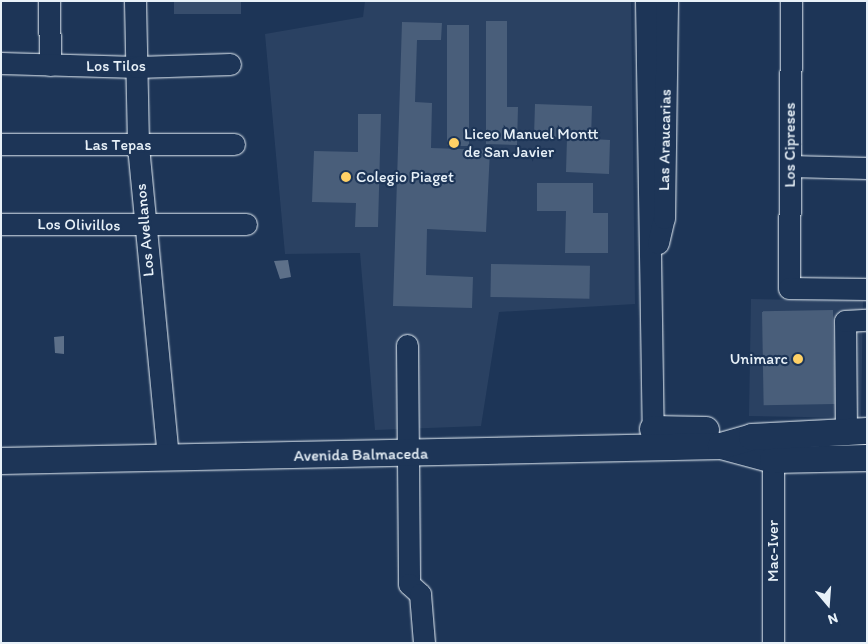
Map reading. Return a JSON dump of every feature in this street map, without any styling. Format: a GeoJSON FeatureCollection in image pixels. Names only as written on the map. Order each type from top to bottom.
{"type":"FeatureCollection","features":[{"type":"Feature","properties":{"kind":"main road","name":"Avenida Balmaceda"},"geometry":{"type":"LineString","coordinates":[[730,444],[752,437],[857,432]]}},
{"type":"Feature","properties":{"kind":"main road","name":"Avenida Balmaceda"},"geometry":{"type":"LineString","coordinates":[[1,461],[407,455],[653,438],[730,444],[773,460],[867,458]]}},
{"type":"Feature","properties":{"kind":"street"},"geometry":{"type":"LineString","coordinates":[[49,1],[50,65]]}},
{"type":"Feature","properties":{"kind":"street","name":"Los Avellanos"},"geometry":{"type":"LineString","coordinates":[[135,1],[138,146],[144,226],[168,458]]}},
{"type":"Feature","properties":{"kind":"street","name":"Las Araucarias"},"geometry":{"type":"LineString","coordinates":[[646,1],[653,438]]}},
{"type":"Feature","properties":{"kind":"street","name":"Las Araucarias"},"geometry":{"type":"LineString","coordinates":[[650,277],[664,218],[667,1]]}},
{"type":"Feature","properties":{"kind":"street","name":"Los Cipreses"},"geometry":{"type":"LineString","coordinates":[[791,1],[789,288],[867,289]]}},
{"type":"Feature","properties":{"kind":"street","name":"Los Tilos"},"geometry":{"type":"LineString","coordinates":[[1,64],[137,66],[230,64]]}},
{"type":"Feature","properties":{"kind":"street","name":"Las Tepas"},"geometry":{"type":"LineString","coordinates":[[1,144],[138,146],[234,144]]}},
{"type":"Feature","properties":{"kind":"street"},"geometry":{"type":"LineString","coordinates":[[790,166],[867,168]]}},
{"type":"Feature","properties":{"kind":"street","name":"Los Olivillos"},"geometry":{"type":"LineString","coordinates":[[1,224],[144,226],[246,224]]}},
{"type":"Feature","properties":{"kind":"street"},"geometry":{"type":"LineString","coordinates":[[857,432],[845,321],[867,320]]}},
{"type":"Feature","properties":{"kind":"street"},"geometry":{"type":"LineString","coordinates":[[407,345],[409,584],[420,594],[424,643]]}},
{"type":"Feature","properties":{"kind":"street","name":"Mac-Iver"},"geometry":{"type":"LineString","coordinates":[[773,460],[773,643]]}},
{"type":"Feature","properties":{"kind":"shaded area"},"geometry":{"type":"Polygon","coordinates":[[[174,1],[241,1],[241,14],[174,14],[174,1]]]}},
{"type":"Feature","properties":{"kind":"shaded area","name":"Liceo Manuel Montt de San Javier"},"geometry":{"type":"Polygon","coordinates":[[[365,1],[631,1],[635,304],[499,312],[481,426],[375,430],[360,253],[285,254],[265,34],[363,17],[365,1]]]}},
{"type":"Feature","properties":{"kind":"shaded area"},"geometry":{"type":"Polygon","coordinates":[[[288,260],[291,277],[280,279],[274,261],[288,260]]]}},
{"type":"Feature","properties":{"kind":"shaded area"},"geometry":{"type":"Polygon","coordinates":[[[751,299],[863,301],[861,418],[749,416],[751,299]]]}},
{"type":"Feature","properties":{"kind":"shaded area"},"geometry":{"type":"Polygon","coordinates":[[[64,336],[64,354],[55,353],[54,337],[64,336]]]}},
{"type":"Feature","properties":{"kind":"building"},"geometry":{"type":"Polygon","coordinates":[[[486,21],[507,21],[507,107],[518,107],[517,145],[486,144],[486,21]]]}},
{"type":"Feature","properties":{"kind":"building"},"geometry":{"type":"Polygon","coordinates":[[[402,22],[442,23],[441,40],[417,40],[415,102],[432,103],[431,148],[490,150],[486,232],[427,229],[426,275],[473,277],[472,308],[393,306],[402,22]]]}},
{"type":"Feature","properties":{"kind":"building"},"geometry":{"type":"Polygon","coordinates":[[[447,25],[469,25],[469,146],[447,146],[447,25]]]}},
{"type":"Feature","properties":{"kind":"building"},"geometry":{"type":"Polygon","coordinates":[[[535,104],[592,106],[591,139],[610,140],[609,174],[566,172],[567,138],[534,136],[535,104]]]}},
{"type":"Feature","properties":{"kind":"building","name":"Colegio Piaget"},"geometry":{"type":"Polygon","coordinates":[[[358,114],[381,114],[378,227],[355,227],[356,203],[312,202],[314,151],[358,152],[358,114]]]}},
{"type":"Feature","properties":{"kind":"building"},"geometry":{"type":"Polygon","coordinates":[[[537,183],[593,183],[593,213],[608,213],[608,253],[565,253],[566,211],[537,211],[537,183]]]}},
{"type":"Feature","properties":{"kind":"building"},"geometry":{"type":"Polygon","coordinates":[[[491,264],[590,266],[589,299],[490,297],[491,264]]]}},
{"type":"Feature","properties":{"kind":"building","name":"Unimarc"},"geometry":{"type":"Polygon","coordinates":[[[833,310],[835,404],[764,405],[762,311],[833,310]]]}},
{"type":"Feature","properties":{"kind":"place","name":"Liceo Manuel Montt de San Javier"},"geometry":{"type":"Point","coordinates":[454,143]}},
{"type":"Feature","properties":{"kind":"place","name":"Colegio Piaget"},"geometry":{"type":"Point","coordinates":[346,177]}},
{"type":"Feature","properties":{"kind":"place","name":"Unimarc"},"geometry":{"type":"Point","coordinates":[798,359]}}]}
